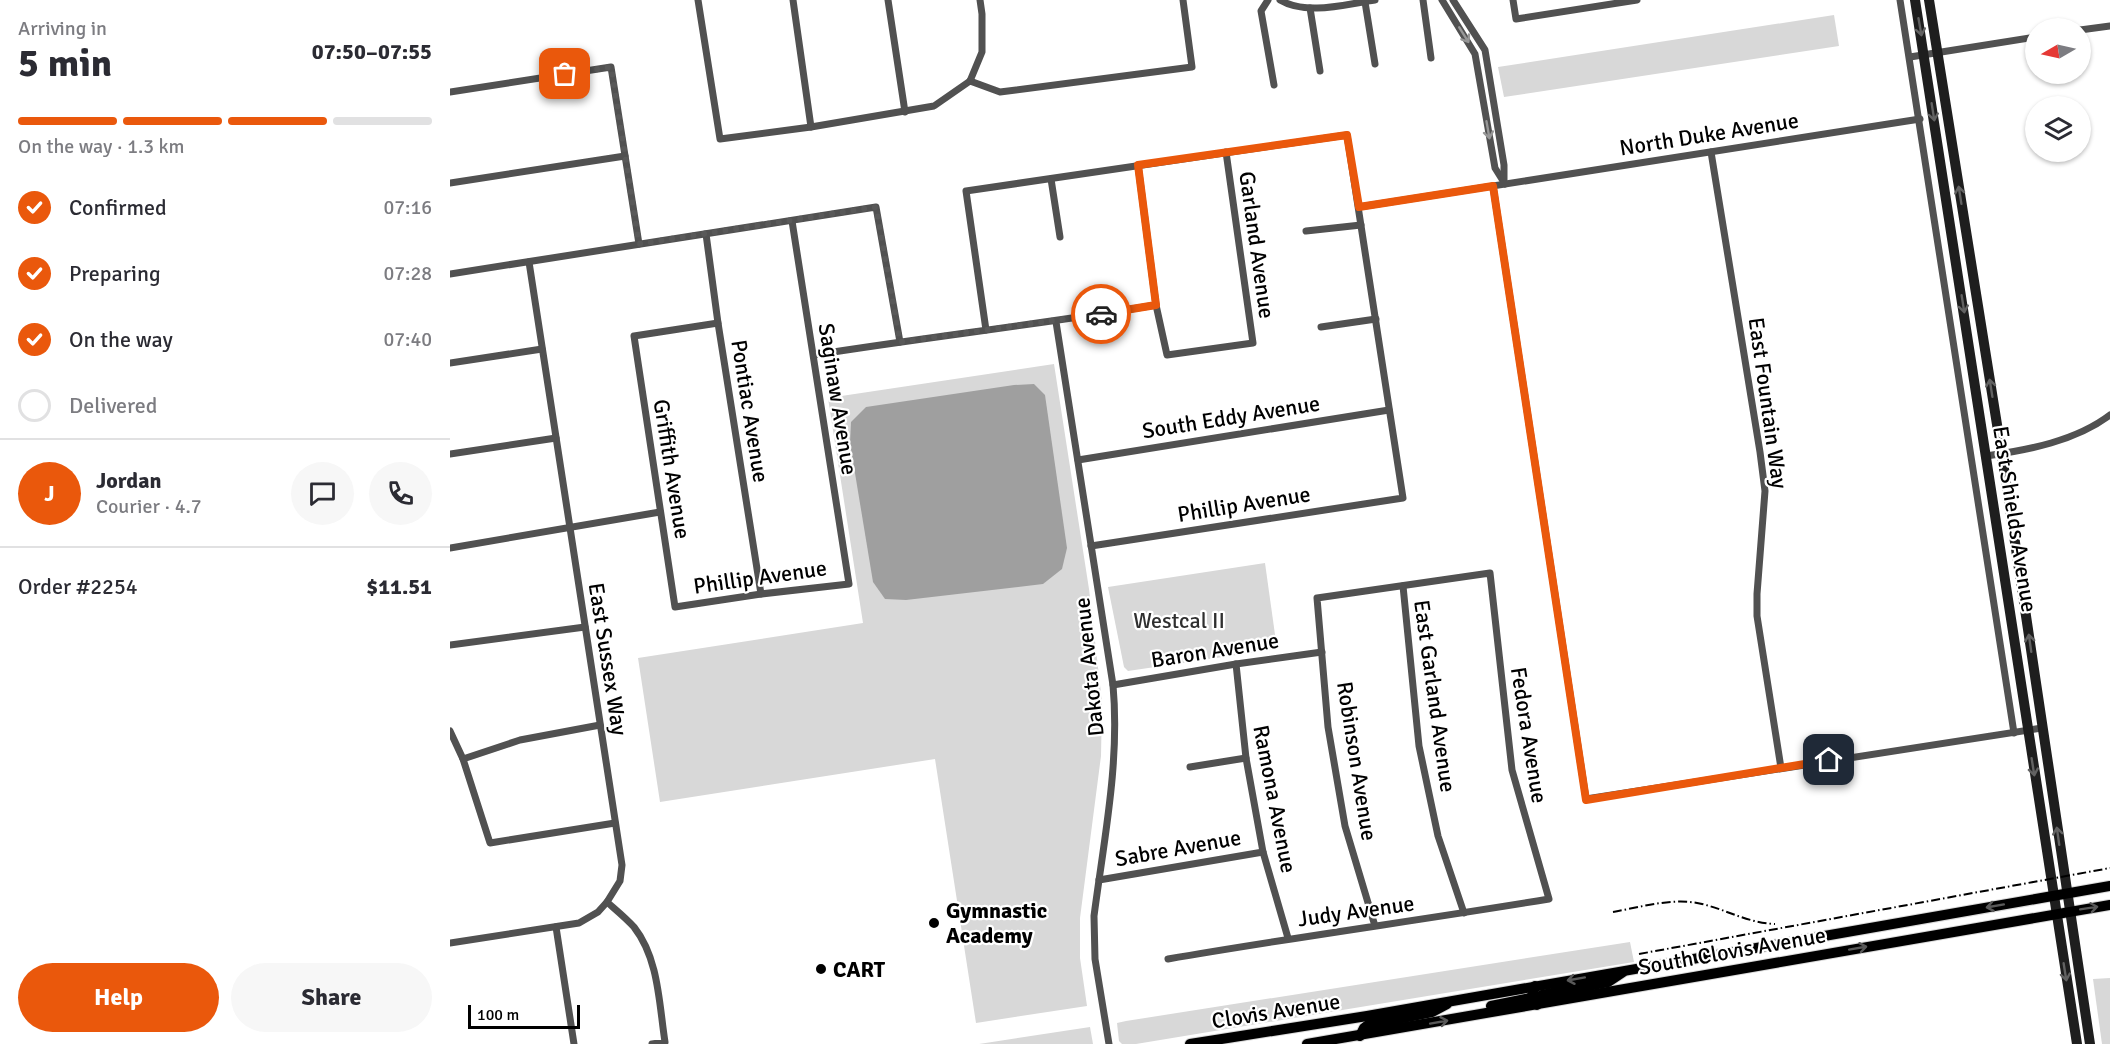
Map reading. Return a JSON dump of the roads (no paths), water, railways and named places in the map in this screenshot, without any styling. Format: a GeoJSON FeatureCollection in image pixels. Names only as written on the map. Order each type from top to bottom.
{"type":"FeatureCollection","features":[{"type":"Feature","properties":{"kind":"main road","name":"East Shields Avenue"},"geometry":{"type":"LineString","coordinates":[[1915,0],[2027,730],[2078,1043]]}},
{"type":"Feature","properties":{"kind":"main road","name":"East Shields Avenue"},"geometry":{"type":"LineString","coordinates":[[1929,0],[2001,454],[2090,1044]]}},
{"type":"Feature","properties":{"kind":"main road","name":"South Clovis Avenue"},"geometry":{"type":"LineString","coordinates":[[1367,1016],[2110,886]]}},
{"type":"Feature","properties":{"kind":"main road","name":"South Clovis Avenue"},"geometry":{"type":"LineString","coordinates":[[1361,1040],[1474,1016],[2110,905]]}},
{"type":"Feature","properties":{"kind":"main road"},"geometry":{"type":"LineString","coordinates":[[1538,1005],[1537,1000],[1542,995],[1608,982],[1626,970]]}},
{"type":"Feature","properties":{"kind":"main road"},"geometry":{"type":"LineString","coordinates":[[1474,1016],[1478,1008],[1530,998],[1535,986]]}},
{"type":"Feature","properties":{"kind":"main road"},"geometry":{"type":"LineString","coordinates":[[1361,1040],[1364,1028],[1368,1025],[1432,1012],[1452,1001]]}},
{"type":"Feature","properties":{"kind":"main road","name":"Clovis Avenue"},"geometry":{"type":"LineString","coordinates":[[1190,1044],[1367,1016]]}},
{"type":"Feature","properties":{"kind":"main road","name":"Clovis Avenue"},"geometry":{"type":"LineString","coordinates":[[1307,1044],[1361,1040]]}},
{"type":"Feature","properties":{"kind":"street"},"geometry":{"type":"LineString","coordinates":[[698,0],[720,139],[811,127],[934,106],[970,81],[982,52],[980,0]]}},
{"type":"Feature","properties":{"kind":"street"},"geometry":{"type":"LineString","coordinates":[[793,0],[811,127]]}},
{"type":"Feature","properties":{"kind":"street"},"geometry":{"type":"LineString","coordinates":[[888,0],[905,112]]}},
{"type":"Feature","properties":{"kind":"street"},"geometry":{"type":"LineString","coordinates":[[970,81],[1000,92],[1192,67],[1183,0]]}},
{"type":"Feature","properties":{"kind":"street"},"geometry":{"type":"LineString","coordinates":[[1268,0],[1261,11],[1274,85]]}},
{"type":"Feature","properties":{"kind":"street"},"geometry":{"type":"LineString","coordinates":[[1280,0],[1288,5],[1310,8],[1375,0]]}},
{"type":"Feature","properties":{"kind":"street"},"geometry":{"type":"LineString","coordinates":[[1423,0],[1431,58]]}},
{"type":"Feature","properties":{"kind":"street"},"geometry":{"type":"LineString","coordinates":[[1453,0],[1485,50],[1504,165],[1504,184],[1495,168],[1475,54],[1444,3],[1453,0]]}},
{"type":"Feature","properties":{"kind":"street"},"geometry":{"type":"LineString","coordinates":[[1513,0],[1516,19],[1637,0]]}},
{"type":"Feature","properties":{"kind":"street","name":"East Shields Avenue"},"geometry":{"type":"LineString","coordinates":[[1900,0],[2013,733]]}},
{"type":"Feature","properties":{"kind":"street"},"geometry":{"type":"LineString","coordinates":[[1365,2],[1374,64]]}},
{"type":"Feature","properties":{"kind":"street"},"geometry":{"type":"LineString","coordinates":[[1310,8],[1320,70]]}},
{"type":"Feature","properties":{"kind":"street"},"geometry":{"type":"LineString","coordinates":[[2091,29],[2110,26]]}},
{"type":"Feature","properties":{"kind":"street"},"geometry":{"type":"LineString","coordinates":[[1910,57],[2025,39]]}},
{"type":"Feature","properties":{"kind":"street"},"geometry":{"type":"LineString","coordinates":[[450,92],[611,67],[639,244]]}},
{"type":"Feature","properties":{"kind":"street","name":"North Duke Avenue"},"geometry":{"type":"LineString","coordinates":[[1359,207],[1920,119]]}},
{"type":"Feature","properties":{"kind":"street"},"geometry":{"type":"LineString","coordinates":[[986,330],[966,191],[1347,135],[1389,410]]}},
{"type":"Feature","properties":{"kind":"street","name":"Garland Avenue"},"geometry":{"type":"LineString","coordinates":[[1156,305],[1167,355],[1253,343],[1226,152]]}},
{"type":"Feature","properties":{"kind":"street","name":"East Fountain Way"},"geometry":{"type":"LineString","coordinates":[[1712,152],[1765,491],[1756,616],[1781,768]]}},
{"type":"Feature","properties":{"kind":"street"},"geometry":{"type":"LineString","coordinates":[[450,183],[625,156]]}},
{"type":"Feature","properties":{"kind":"street"},"geometry":{"type":"LineString","coordinates":[[814,355],[1056,322],[1156,305],[1138,165]]}},
{"type":"Feature","properties":{"kind":"street"},"geometry":{"type":"LineString","coordinates":[[1051,179],[1060,237]]}},
{"type":"Feature","properties":{"kind":"street"},"geometry":{"type":"LineString","coordinates":[[1493,186],[1586,800],[2042,728]]}},
{"type":"Feature","properties":{"kind":"street"},"geometry":{"type":"LineString","coordinates":[[450,274],[876,207],[900,342]]}},
{"type":"Feature","properties":{"kind":"street","name":"Saginaw Avenue"},"geometry":{"type":"LineString","coordinates":[[792,221],[849,584]]}},
{"type":"Feature","properties":{"kind":"street"},"geometry":{"type":"LineString","coordinates":[[1306,231],[1361,225]]}},
{"type":"Feature","properties":{"kind":"street","name":"Pontiac Avenue"},"geometry":{"type":"LineString","coordinates":[[706,234],[761,594]]}},
{"type":"Feature","properties":{"kind":"street","name":"East Sussex Way"},"geometry":{"type":"LineString","coordinates":[[529,262],[622,872],[616,889],[607,902]]}},
{"type":"Feature","properties":{"kind":"street"},"geometry":{"type":"LineString","coordinates":[[1322,327],[1376,319]]}},
{"type":"Feature","properties":{"kind":"street","name":"Dakota Avenue"},"geometry":{"type":"LineString","coordinates":[[1056,322],[1113,685],[1116,719],[1115,754],[1094,935],[1109,1044]]}},
{"type":"Feature","properties":{"kind":"street","name":"Griffith Avenue"},"geometry":{"type":"LineString","coordinates":[[675,607],[634,336],[718,323]]}},
{"type":"Feature","properties":{"kind":"street"},"geometry":{"type":"LineString","coordinates":[[450,363],[542,349]]}},
{"type":"Feature","properties":{"kind":"street","name":"South Eddy Avenue"},"geometry":{"type":"LineString","coordinates":[[1078,460],[1389,410]]}},
{"type":"Feature","properties":{"kind":"street","name":"Phillip Avenue"},"geometry":{"type":"LineString","coordinates":[[1091,546],[1403,498],[1389,410]]}},
{"type":"Feature","properties":{"kind":"street"},"geometry":{"type":"LineString","coordinates":[[1986,456],[2044,444],[2093,428],[2110,415]]}},
{"type":"Feature","properties":{"kind":"street"},"geometry":{"type":"LineString","coordinates":[[450,454],[556,438]]}},
{"type":"Feature","properties":{"kind":"street"},"geometry":{"type":"LineString","coordinates":[[450,548],[660,512]]}},
{"type":"Feature","properties":{"kind":"street","name":"Fedora Avenue"},"geometry":{"type":"LineString","coordinates":[[1403,586],[1490,573],[1512,770],[1549,899]]}},
{"type":"Feature","properties":{"kind":"street","name":"Phillip Avenue"},"geometry":{"type":"LineString","coordinates":[[675,607],[849,584]]}},
{"type":"Feature","properties":{"kind":"street","name":"Robinson Avenue"},"geometry":{"type":"LineString","coordinates":[[1375,926],[1345,826],[1328,728],[1317,598],[1403,586]]}},
{"type":"Feature","properties":{"kind":"street","name":"East Garland Avenue"},"geometry":{"type":"LineString","coordinates":[[1403,586],[1419,746],[1438,836],[1464,913]]}},
{"type":"Feature","properties":{"kind":"street"},"geometry":{"type":"LineString","coordinates":[[450,645],[585,627]]}},
{"type":"Feature","properties":{"kind":"street","name":"Baron Avenue"},"geometry":{"type":"LineString","coordinates":[[1113,685],[1322,652]]}},
{"type":"Feature","properties":{"kind":"street","name":"Ramona Avenue"},"geometry":{"type":"LineString","coordinates":[[1236,664],[1246,758],[1263,852],[1288,938]]}},
{"type":"Feature","properties":{"kind":"street"},"geometry":{"type":"LineString","coordinates":[[464,759],[520,740],[600,725]]}},
{"type":"Feature","properties":{"kind":"street"},"geometry":{"type":"LineString","coordinates":[[450,731],[464,759],[490,843],[615,823]]}},
{"type":"Feature","properties":{"kind":"street"},"geometry":{"type":"LineString","coordinates":[[1190,767],[1246,758]]}},
{"type":"Feature","properties":{"kind":"street","name":"Sabre Avenue"},"geometry":{"type":"LineString","coordinates":[[1099,880],[1263,852]]}},
{"type":"Feature","properties":{"kind":"street","name":"Judy Avenue"},"geometry":{"type":"LineString","coordinates":[[1168,959],[1288,938],[1549,899]]}},
{"type":"Feature","properties":{"kind":"street"},"geometry":{"type":"LineString","coordinates":[[450,943],[579,923],[588,919],[607,902],[633,926],[648,949],[653,963],[665,1042],[652,1044]]}},
{"type":"Feature","properties":{"kind":"street"},"geometry":{"type":"LineString","coordinates":[[556,927],[574,1044]]}},
{"type":"Feature","properties":{"kind":"railway"},"geometry":{"type":"LineString","coordinates":[[1639,954],[2110,868]]}},
{"type":"Feature","properties":{"kind":"railway"},"geometry":{"type":"LineString","coordinates":[[1613,912],[1658,904],[1691,902],[1756,921],[1775,924]]}},
{"type":"Feature","properties":{"kind":"place","name":"Gymnastic Academy"},"geometry":{"type":"Point","coordinates":[934,923]}},
{"type":"Feature","properties":{"kind":"place","name":"CART"},"geometry":{"type":"Point","coordinates":[821,969]}},
{"type":"Feature","properties":{"kind":"park label","name":"Westcal II"},"geometry":{"type":"Point","coordinates":[1179,620]}}]}
